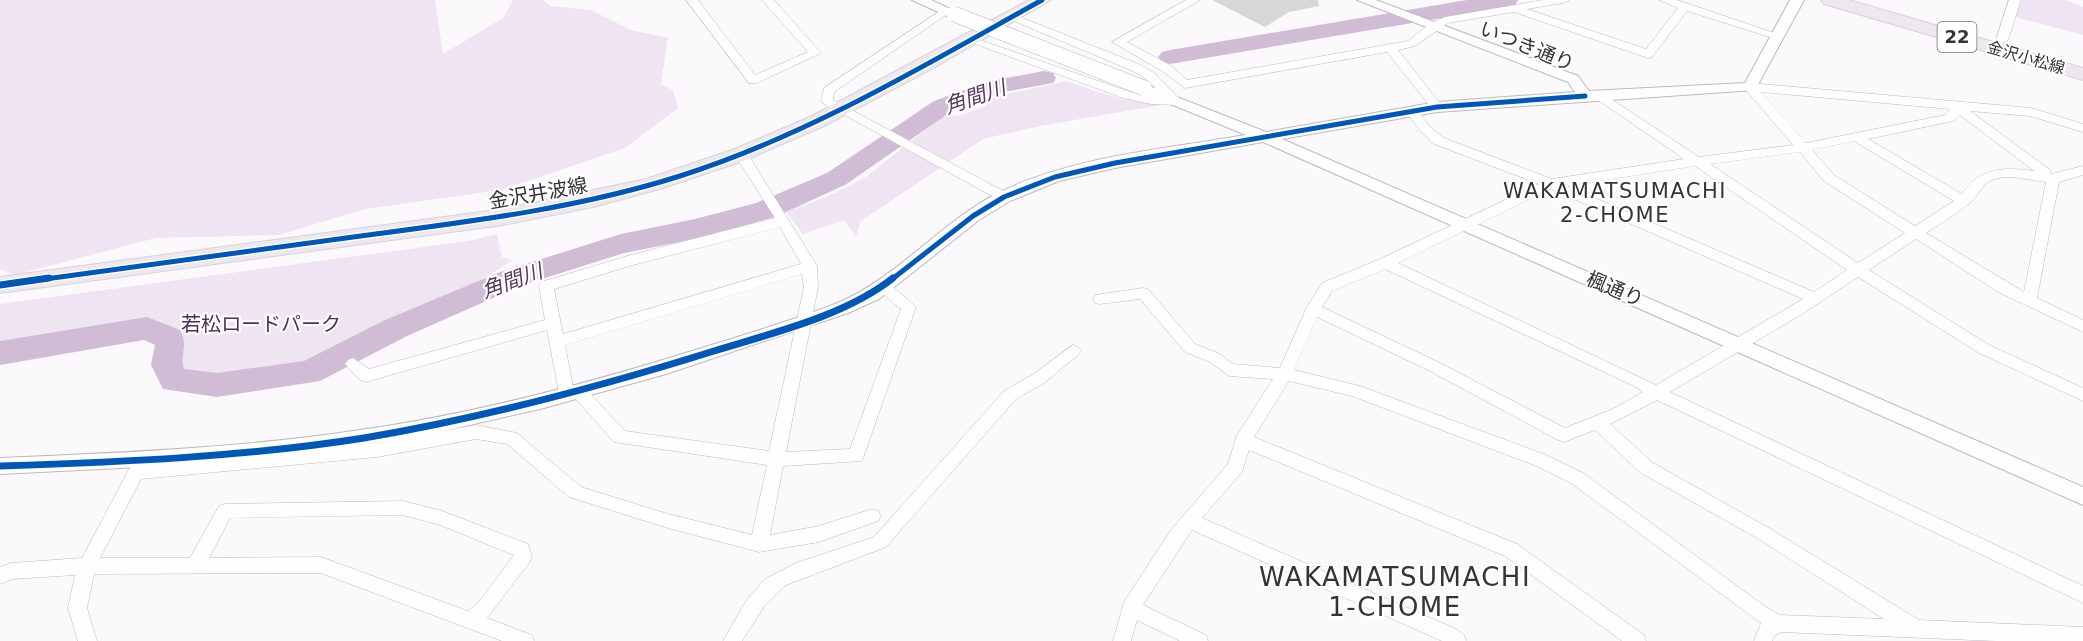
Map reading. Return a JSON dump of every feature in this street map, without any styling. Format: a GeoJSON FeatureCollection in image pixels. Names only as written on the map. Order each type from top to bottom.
{"type":"FeatureCollection","features":[{"type":"Feature","properties":{"kind":"main road","name":"金沢井波線"},"geometry":{"type":"LineString","coordinates":[[0,285],[539,211],[658,183],[741,154],[838,109],[1042,0]]}},
{"type":"Feature","properties":{"kind":"main road","name":"金沢小松線"},"geometry":{"type":"LineString","coordinates":[[1830,0],[2083,74]]}},
{"type":"Feature","properties":{"kind":"main road","name":"金沢小松線"},"geometry":{"type":"LineString","coordinates":[[1855,0],[2083,64]]}},
{"type":"Feature","properties":{"kind":"street"},"geometry":{"type":"LineString","coordinates":[[692,0],[753,80],[815,52],[768,0]]}},
{"type":"Feature","properties":{"kind":"street","name":"楓通り"},"geometry":{"type":"LineString","coordinates":[[919,0],[1262,136],[1739,343],[2083,496]]}},
{"type":"Feature","properties":{"kind":"street"},"geometry":{"type":"LineString","coordinates":[[1194,0],[1118,42],[1166,68],[1185,84],[1411,44],[1419,40],[1425,23],[1563,0]]}},
{"type":"Feature","properties":{"kind":"street","name":"いつき通り"},"geometry":{"type":"LineString","coordinates":[[1364,0],[1573,80],[1592,95]]}},
{"type":"Feature","properties":{"kind":"street"},"geometry":{"type":"LineString","coordinates":[[1665,0],[1777,36]]}},
{"type":"Feature","properties":{"kind":"street"},"geometry":{"type":"LineString","coordinates":[[1750,87],[1797,0]]}},
{"type":"Feature","properties":{"kind":"street"},"geometry":{"type":"LineString","coordinates":[[2002,40],[2015,0]]}},
{"type":"Feature","properties":{"kind":"street"},"geometry":{"type":"LineString","coordinates":[[1515,9],[1648,54],[1685,6]]}},
{"type":"Feature","properties":{"kind":"street"},"geometry":{"type":"LineString","coordinates":[[950,12],[828,91],[827,102],[948,169],[1004,197]]}},
{"type":"Feature","properties":{"kind":"street"},"geometry":{"type":"LineString","coordinates":[[1013,17],[1137,68],[1150,76],[1176,101]]}},
{"type":"Feature","properties":{"kind":"street"},"geometry":{"type":"LineString","coordinates":[[970,40],[1127,95],[1151,100],[1176,101]]}},
{"type":"Feature","properties":{"kind":"street"},"geometry":{"type":"LineString","coordinates":[[1390,48],[1437,107]]}},
{"type":"Feature","properties":{"kind":"street"},"geometry":{"type":"LineString","coordinates":[[1750,87],[1829,178],[1912,233],[2029,302],[2083,327]]}},
{"type":"Feature","properties":{"kind":"street"},"geometry":{"type":"LineString","coordinates":[[140,466],[278,450],[364,437],[572,392],[843,308],[884,286],[973,216],[1004,197],[1055,177],[1115,163],[1262,136],[1437,107],[1592,95],[1750,87],[2031,112],[2083,129]]}},
{"type":"Feature","properties":{"kind":"street"},"geometry":{"type":"LineString","coordinates":[[1592,95],[1699,160],[1859,271],[1984,349],[2083,395]]}},
{"type":"Feature","properties":{"kind":"street"},"geometry":{"type":"LineString","coordinates":[[1122,641],[1131,608],[1177,535],[1236,467],[1243,440],[1285,374],[1313,309],[1327,287],[1385,263],[1551,184],[1699,160],[1802,148],[1858,138],[1949,118],[1960,107]]}},
{"type":"Feature","properties":{"kind":"street"},"geometry":{"type":"LineString","coordinates":[[1960,107],[1969,118],[2053,178]]}},
{"type":"Feature","properties":{"kind":"street"},"geometry":{"type":"LineString","coordinates":[[1412,111],[1425,129],[1439,141],[1551,184],[1815,298]]}},
{"type":"Feature","properties":{"kind":"street"},"geometry":{"type":"LineString","coordinates":[[1858,138],[1964,201]]}},
{"type":"Feature","properties":{"kind":"street"},"geometry":{"type":"LineString","coordinates":[[741,154],[810,266],[811,287],[759,544]]}},
{"type":"Feature","properties":{"kind":"street"},"geometry":{"type":"LineString","coordinates":[[1313,309],[1433,366],[1564,435],[1619,414],[1859,271],[1912,233],[1964,201],[1972,185],[1989,174],[2029,173],[2053,178],[2083,170]]}},
{"type":"Feature","properties":{"kind":"street"},"geometry":{"type":"LineString","coordinates":[[2029,302],[2053,178]]}},
{"type":"Feature","properties":{"kind":"street"},"geometry":{"type":"LineString","coordinates":[[777,212],[546,285],[556,342],[572,392],[620,437],[776,459],[856,456],[909,307],[884,286]]}},
{"type":"Feature","properties":{"kind":"street"},"geometry":{"type":"LineString","coordinates":[[1385,263],[1642,383],[1654,392],[2083,595]]}},
{"type":"Feature","properties":{"kind":"street"},"geometry":{"type":"LineString","coordinates":[[556,342],[810,266]]}},
{"type":"Feature","properties":{"kind":"street"},"geometry":{"type":"LineString","coordinates":[[1100,299],[1143,293],[1190,348],[1215,358],[1229,370],[1285,374],[1353,390],[1540,460],[1576,478],[1756,611],[1778,623],[2080,638]]}},
{"type":"Feature","properties":{"kind":"street"},"geometry":{"type":"LineString","coordinates":[[353,364],[366,376],[553,323]]}},
{"type":"Feature","properties":{"kind":"street"},"geometry":{"type":"LineString","coordinates":[[732,641],[760,596],[780,579],[861,552],[880,542],[1010,395],[1038,379],[1073,351]]}},
{"type":"Feature","properties":{"kind":"street"},"geometry":{"type":"LineString","coordinates":[[1597,422],[1647,468],[1754,528],[1916,629]]}},
{"type":"Feature","properties":{"kind":"street"},"geometry":{"type":"LineString","coordinates":[[0,466],[140,466],[377,450],[476,432],[511,438],[575,492],[626,509],[759,544],[819,534],[872,516]]}},
{"type":"Feature","properties":{"kind":"street"},"geometry":{"type":"LineString","coordinates":[[1243,440],[1511,550],[1636,641]]}},
{"type":"Feature","properties":{"kind":"street"},"geometry":{"type":"LineString","coordinates":[[88,641],[82,630],[77,598],[88,566],[140,466]]}},
{"type":"Feature","properties":{"kind":"street"},"geometry":{"type":"LineString","coordinates":[[195,566],[225,511],[403,508],[442,518],[522,549],[523,557],[486,608],[470,621]]}},
{"type":"Feature","properties":{"kind":"street"},"geometry":{"type":"LineString","coordinates":[[1191,521],[1449,635],[1457,641]]}},
{"type":"Feature","properties":{"kind":"street"},"geometry":{"type":"LineString","coordinates":[[0,576],[11,571],[88,566],[321,565],[525,641]]}},
{"type":"Feature","properties":{"kind":"street"},"geometry":{"type":"LineString","coordinates":[[1131,608],[1199,641]]}},
{"type":"Feature","properties":{"kind":"street"},"geometry":{"type":"LineString","coordinates":[[1763,641],[1767,630],[1778,623]]}},
{"type":"Feature","properties":{"kind":"green space"},"geometry":{"type":"Polygon","coordinates":[[[0,0],[435,0],[443,54],[503,18],[513,0],[543,0],[550,6],[591,10],[631,30],[668,38],[661,84],[673,90],[678,108],[625,148],[501,190],[365,209],[279,235],[156,238],[15,275],[0,269],[0,0]]]}},
{"type":"Feature","properties":{"kind":"green space"},"geometry":{"type":"Polygon","coordinates":[[[2015,0],[2065,0],[2083,7],[2083,35],[2011,16],[2015,0]]]}},
{"type":"Feature","properties":{"kind":"green space"},"geometry":{"type":"Polygon","coordinates":[[[1067,81],[1122,99],[1151,100],[1162,105],[1040,126],[983,139],[860,222],[856,237],[844,220],[803,234],[786,212],[831,195],[867,176],[942,117],[961,115],[983,107],[993,97],[1067,81]]]}},
{"type":"Feature","properties":{"kind":"green space","name":"若松ロードパーク"},"geometry":{"type":"Polygon","coordinates":[[[497,234],[502,257],[512,260],[499,269],[471,285],[390,320],[339,359],[324,367],[282,378],[235,383],[174,380],[167,365],[171,346],[169,339],[147,328],[0,344],[0,304],[468,241],[497,234]]]}},
{"type":"Feature","properties":{"kind":"building"},"geometry":{"type":"Polygon","coordinates":[[[1212,0],[1318,0],[1319,6],[1289,12],[1265,27],[1212,0]]]}},
{"type":"Feature","properties":{"kind":"waterway","name":"角間川"},"geometry":{"type":"LineString","coordinates":[[1170,57],[1507,0]]}},
{"type":"Feature","properties":{"kind":"waterway","name":"角間川"},"geometry":{"type":"LineString","coordinates":[[0,353],[147,328],[169,338],[171,346],[167,365],[174,380],[217,385],[309,372],[396,328],[510,279],[621,244],[695,229],[765,210],[836,179],[943,106],[999,86],[1044,78]]}},
{"type":"Feature","properties":{"kind":"cycle path"},"geometry":{"type":"LineString","coordinates":[[0,285],[503,217],[593,200],[652,184],[739,155],[817,121],[1042,0]]}},
{"type":"Feature","properties":{"kind":"cycle path"},"geometry":{"type":"LineString","coordinates":[[0,466],[227,454],[317,444],[422,428],[544,401],[666,367],[842,308],[873,294],[973,216],[1004,197],[1055,177],[1115,163],[1437,107],[1585,96]]}},
{"type":"Feature","properties":{"kind":"district","name":"WAKAMATSUMACHI 2-CHOME"},"geometry":{"type":"Point","coordinates":[1615,203]}},
{"type":"Feature","properties":{"kind":"district","name":"WAKAMATSUMACHI 1-CHOME"},"geometry":{"type":"Point","coordinates":[1395,592]}}]}
